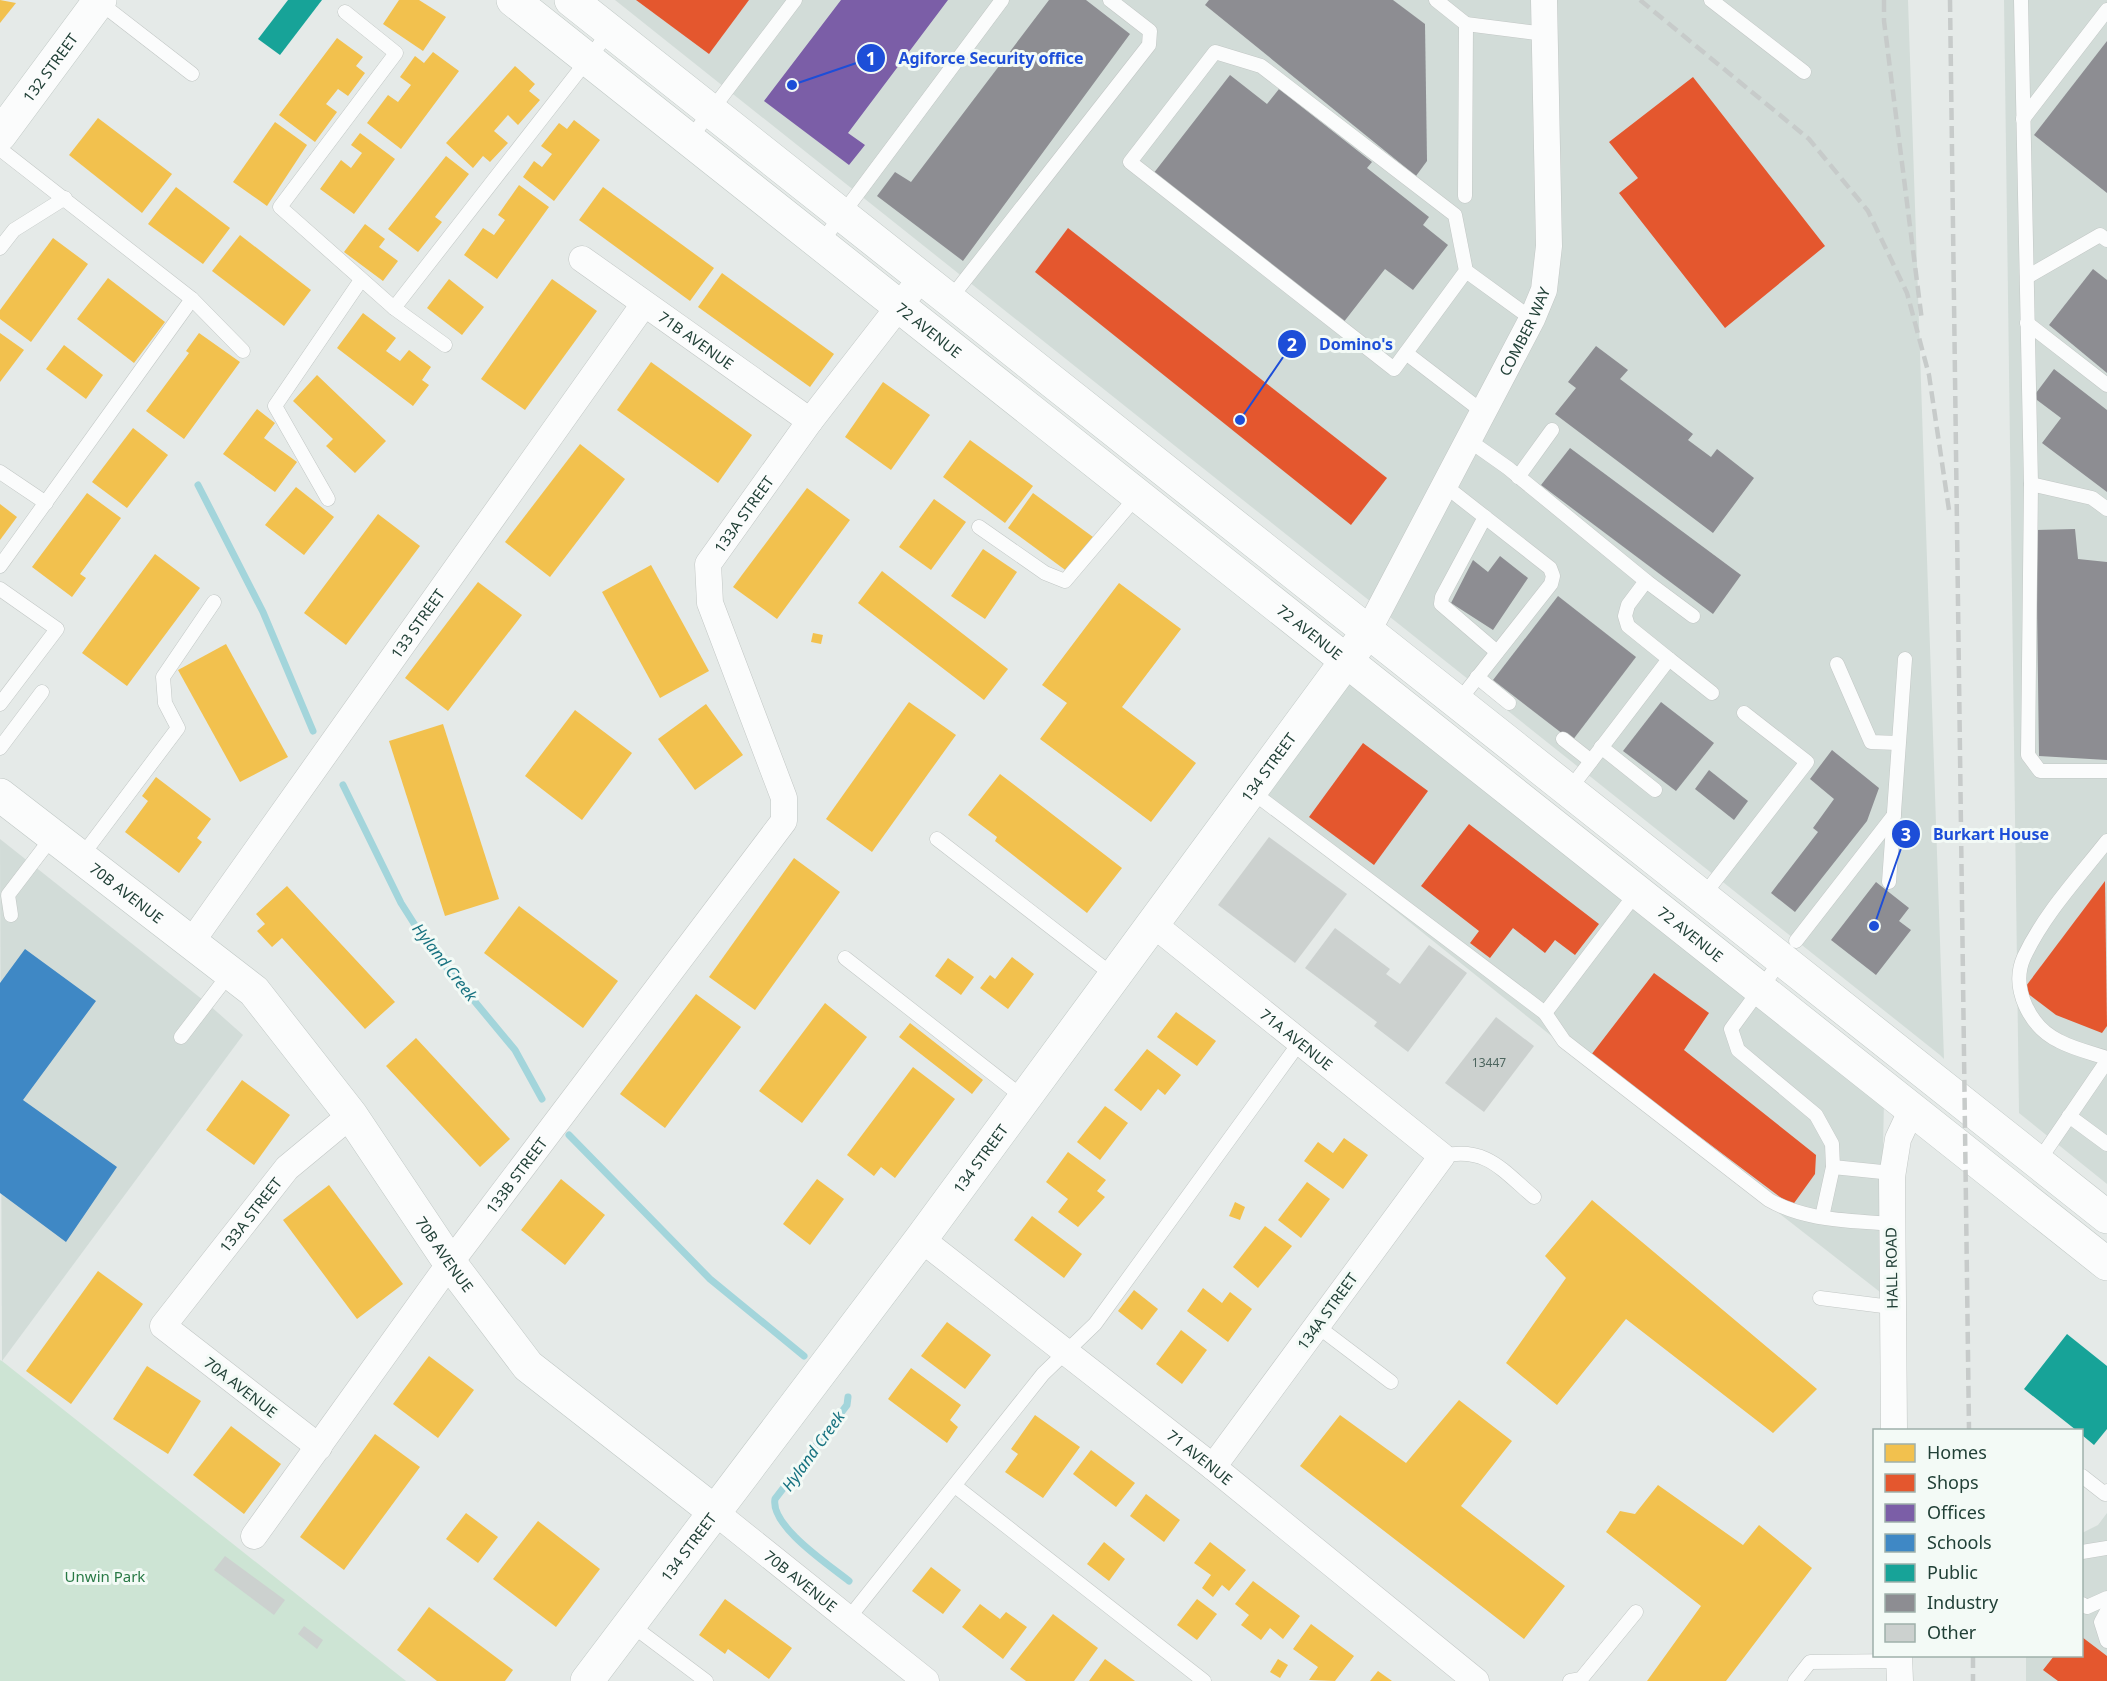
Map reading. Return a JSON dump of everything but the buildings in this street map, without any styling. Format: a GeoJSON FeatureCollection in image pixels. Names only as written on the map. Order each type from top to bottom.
{"type":"FeatureCollection","features":[{"type":"Feature","properties":{"kind":"main road","name":"72 AVENUE"},"geometry":{"type":"LineString","coordinates":[[513,0],[1346,663],[2107,1264]]}},
{"type":"Feature","properties":{"kind":"main road"},"geometry":{"type":"LineString","coordinates":[[571,0],[1368,631],[1468,690],[1569,790],[1703,896],[1789,950],[2038,1162],[2107,1217]]}},
{"type":"Feature","properties":{"kind":"main road","name":"132 STREET"},"geometry":{"type":"LineString","coordinates":[[0,135],[100,1]]}},
{"type":"Feature","properties":{"kind":"main road","name":"134 STREET"},"geometry":{"type":"LineString","coordinates":[[587,1681],[921,1239],[1368,631]]}},
{"type":"Feature","properties":{"kind":"main road","name":"70B AVENUE"},"geometry":{"type":"LineString","coordinates":[[0,795],[190,944],[254,991],[351,1115],[450,1263],[537,1376],[715,1512]]}},
{"type":"Feature","properties":{"kind":"street","name":"COMBER WAY"},"geometry":{"type":"LineString","coordinates":[[1368,631],[1532,319],[1544,290],[1549,246],[1544,0]]}},
{"type":"Feature","properties":{"kind":"street","name":"71B AVENUE"},"geometry":{"type":"LineString","coordinates":[[582,259],[810,421]]}},
{"type":"Feature","properties":{"kind":"street","name":"133A STREET"},"geometry":{"type":"LineString","coordinates":[[784,821],[784,798],[711,603],[706,570],[713,555],[810,421],[921,278]]}},
{"type":"Feature","properties":{"kind":"street","name":"133 STREET"},"geometry":{"type":"LineString","coordinates":[[190,944],[644,304]]}},
{"type":"Feature","properties":{"kind":"street","name":"133B STREET"},"geometry":{"type":"LineString","coordinates":[[254,1536],[450,1263],[784,821]]}},
{"type":"Feature","properties":{"kind":"street","name":"71A AVENUE"},"geometry":{"type":"LineString","coordinates":[[1153,924],[1442,1155]]}},
{"type":"Feature","properties":{"kind":"street","name":"HALL ROAD"},"geometry":{"type":"LineString","coordinates":[[1894,1429],[1890,1224],[1892,1173],[1898,1139],[1912,1109]]}},
{"type":"Feature","properties":{"kind":"street","name":"133A STREET"},"geometry":{"type":"LineString","coordinates":[[163,1326],[287,1168],[351,1115]]}},
{"type":"Feature","properties":{"kind":"street","name":"134A STREET"},"geometry":{"type":"LineString","coordinates":[[1213,1467],[1442,1155]]}},
{"type":"Feature","properties":{"kind":"street","name":"71 AVENUE"},"geometry":{"type":"LineString","coordinates":[[921,1239],[1213,1467],[1478,1681]]}},
{"type":"Feature","properties":{"kind":"street","name":"70A AVENUE"},"geometry":{"type":"LineString","coordinates":[[163,1326],[319,1447]]}},
{"type":"Feature","properties":{"kind":"street","name":"70B AVENUE"},"geometry":{"type":"LineString","coordinates":[[715,1512],[926,1681]]}},
{"type":"Feature","properties":{"kind":"lane"},"geometry":{"type":"LineString","coordinates":[[689,140],[795,0]]}},
{"type":"Feature","properties":{"kind":"lane"},"geometry":{"type":"LineString","coordinates":[[820,244],[1002,0]]}},
{"type":"Feature","properties":{"kind":"lane"},"geometry":{"type":"LineString","coordinates":[[950,299],[1149,45],[1150,31],[1110,0]]}},
{"type":"Feature","properties":{"kind":"lane"},"geometry":{"type":"LineString","coordinates":[[1436,0],[1466,24],[1545,34]]}},
{"type":"Feature","properties":{"kind":"lane"},"geometry":{"type":"LineString","coordinates":[[1711,0],[1804,72]]}},
{"type":"Feature","properties":{"kind":"lane"},"geometry":{"type":"LineString","coordinates":[[2021,0],[2031,484],[2028,755],[2040,771],[2107,771]]}},
{"type":"Feature","properties":{"kind":"lane"},"geometry":{"type":"LineString","coordinates":[[100,1],[192,74]]}},
{"type":"Feature","properties":{"kind":"lane"},"geometry":{"type":"LineString","coordinates":[[2023,119],[2107,10]]}},
{"type":"Feature","properties":{"kind":"lane"},"geometry":{"type":"LineString","coordinates":[[345,12],[396,53],[280,207],[394,308],[445,345]]}},
{"type":"Feature","properties":{"kind":"lane"},"geometry":{"type":"LineString","coordinates":[[1465,196],[1466,24]]}},
{"type":"Feature","properties":{"kind":"lane"},"geometry":{"type":"LineString","coordinates":[[394,308],[610,31]]}},
{"type":"Feature","properties":{"kind":"lane"},"geometry":{"type":"LineString","coordinates":[[1466,271],[1394,369],[1130,162],[1215,52],[1261,66],[1455,216],[1466,271],[1532,319]]}},
{"type":"Feature","properties":{"kind":"lane"},"geometry":{"type":"LineString","coordinates":[[0,149],[192,299],[243,351]]}},
{"type":"Feature","properties":{"kind":"lane"},"geometry":{"type":"LineString","coordinates":[[0,248],[14,230],[65,198]]}},
{"type":"Feature","properties":{"kind":"lane"},"geometry":{"type":"LineString","coordinates":[[2027,277],[2105,234]]}},
{"type":"Feature","properties":{"kind":"lane"},"geometry":{"type":"LineString","coordinates":[[328,499],[275,406],[362,280]]}},
{"type":"Feature","properties":{"kind":"lane"},"geometry":{"type":"LineString","coordinates":[[0,566],[192,299]]}},
{"type":"Feature","properties":{"kind":"lane"},"geometry":{"type":"LineString","coordinates":[[2027,323],[2107,385]]}},
{"type":"Feature","properties":{"kind":"lane"},"geometry":{"type":"LineString","coordinates":[[1406,352],[1483,412]]}},
{"type":"Feature","properties":{"kind":"lane"},"geometry":{"type":"LineString","coordinates":[[1518,477],[1552,430]]}},
{"type":"Feature","properties":{"kind":"lane"},"geometry":{"type":"LineString","coordinates":[[1467,439],[1692,616]]}},
{"type":"Feature","properties":{"kind":"lane"},"geometry":{"type":"LineString","coordinates":[[0,472],[46,503]]}},
{"type":"Feature","properties":{"kind":"lane"},"geometry":{"type":"LineString","coordinates":[[2031,484],[2092,498],[2107,509]]}},
{"type":"Feature","properties":{"kind":"lane"},"geometry":{"type":"LineString","coordinates":[[1444,485],[1550,568],[1553,576],[1551,584],[1468,690],[1509,704]]}},
{"type":"Feature","properties":{"kind":"lane"},"geometry":{"type":"LineString","coordinates":[[979,526],[1045,573],[1065,581],[1137,496]]}},
{"type":"Feature","properties":{"kind":"lane"},"geometry":{"type":"LineString","coordinates":[[1485,517],[1442,597],[1441,604],[1497,651]]}},
{"type":"Feature","properties":{"kind":"lane"},"geometry":{"type":"LineString","coordinates":[[1646,581],[1628,605],[1624,616],[1628,626],[1712,693]]}},
{"type":"Feature","properties":{"kind":"lane"},"geometry":{"type":"LineString","coordinates":[[0,589],[57,629],[0,704]]}},
{"type":"Feature","properties":{"kind":"lane"},"geometry":{"type":"LineString","coordinates":[[81,857],[178,728],[165,703],[163,677],[214,602]]}},
{"type":"Feature","properties":{"kind":"lane"},"geometry":{"type":"LineString","coordinates":[[1569,790],[1669,659]]}},
{"type":"Feature","properties":{"kind":"lane"},"geometry":{"type":"LineString","coordinates":[[1889,882],[1905,659]]}},
{"type":"Feature","properties":{"kind":"lane"},"geometry":{"type":"LineString","coordinates":[[1837,664],[1871,742],[1898,743]]}},
{"type":"Feature","properties":{"kind":"lane"},"geometry":{"type":"LineString","coordinates":[[0,748],[42,692]]}},
{"type":"Feature","properties":{"kind":"lane"},"geometry":{"type":"LineString","coordinates":[[1703,896],[1807,762],[1744,713]]}},
{"type":"Feature","properties":{"kind":"lane"},"geometry":{"type":"LineString","coordinates":[[1563,739],[1591,761]]}},
{"type":"Feature","properties":{"kind":"lane"},"geometry":{"type":"LineString","coordinates":[[1601,747],[1655,790]]}},
{"type":"Feature","properties":{"kind":"lane"},"geometry":{"type":"LineString","coordinates":[[1251,791],[1545,1013],[1564,1041],[1769,1200],[1787,1210],[1822,1217],[1890,1224]]}},
{"type":"Feature","properties":{"kind":"lane"},"geometry":{"type":"LineString","coordinates":[[1822,1217],[1833,1167],[1832,1144],[1816,1115],[1738,1050],[1731,1029],[1894,815]]}},
{"type":"Feature","properties":{"kind":"lane"},"geometry":{"type":"LineString","coordinates":[[11,915],[8,895],[53,836]]}},
{"type":"Feature","properties":{"kind":"lane"},"geometry":{"type":"LineString","coordinates":[[937,840],[1114,976]]}},
{"type":"Feature","properties":{"kind":"lane"},"geometry":{"type":"LineString","coordinates":[[2038,1162],[2107,1059],[2058,1041],[2032,1019],[2019,985],[2024,958],[2054,908],[2104,851]]}},
{"type":"Feature","properties":{"kind":"lane"},"geometry":{"type":"LineString","coordinates":[[1545,1013],[1637,892]]}},
{"type":"Feature","properties":{"kind":"lane"},"geometry":{"type":"LineString","coordinates":[[845,957],[1024,1098]]}},
{"type":"Feature","properties":{"kind":"lane"},"geometry":{"type":"LineString","coordinates":[[181,1037],[230,973]]}},
{"type":"Feature","properties":{"kind":"lane"},"geometry":{"type":"LineString","coordinates":[[848,1619],[1043,1374],[1095,1324],[1300,1042]]}},
{"type":"Feature","properties":{"kind":"lane"},"geometry":{"type":"LineString","coordinates":[[2069,1116],[2107,1144]]}},
{"type":"Feature","properties":{"kind":"lane"},"geometry":{"type":"LineString","coordinates":[[1442,1155],[1461,1151],[1481,1155],[1534,1197]]}},
{"type":"Feature","properties":{"kind":"lane"},"geometry":{"type":"LineString","coordinates":[[1833,1167],[1892,1173]]}},
{"type":"Feature","properties":{"kind":"lane"},"geometry":{"type":"LineString","coordinates":[[1820,1298],[1891,1307]]}},
{"type":"Feature","properties":{"kind":"lane"},"geometry":{"type":"LineString","coordinates":[[1317,1326],[1391,1382]]}},
{"type":"Feature","properties":{"kind":"lane"},"geometry":{"type":"LineString","coordinates":[[2083,1477],[2105,1494],[2107,1491]]}},
{"type":"Feature","properties":{"kind":"lane"},"geometry":{"type":"LineString","coordinates":[[955,1486],[1204,1681]]}},
{"type":"Feature","properties":{"kind":"lane"},"geometry":{"type":"LineString","coordinates":[[2083,1552],[2107,1548]]}},
{"type":"Feature","properties":{"kind":"lane"},"geometry":{"type":"LineString","coordinates":[[2083,1605],[2087,1607],[2107,1598]]}},
{"type":"Feature","properties":{"kind":"lane"},"geometry":{"type":"LineString","coordinates":[[2107,1611],[2101,1622],[2107,1641]]}},
{"type":"Feature","properties":{"kind":"lane"},"geometry":{"type":"LineString","coordinates":[[1570,1681],[1581,1679],[1636,1612]]}},
{"type":"Feature","properties":{"kind":"lane"},"geometry":{"type":"LineString","coordinates":[[630,1624],[706,1681]]}},
{"type":"Feature","properties":{"kind":"lane"},"geometry":{"type":"LineString","coordinates":[[1795,1681],[1810,1662],[1900,1666]]}},
{"type":"Feature","properties":{"kind":"shaded area"},"geometry":{"type":"Polygon","coordinates":[[[615,0],[1908,0],[1944,1059],[1940,1055],[615,0]]]}},
{"type":"Feature","properties":{"kind":"shaded area"},"geometry":{"type":"Polygon","coordinates":[[[2004,0],[2107,0],[2107,1184],[2019,1113],[2004,0]]]}},
{"type":"Feature","properties":{"kind":"shaded area"},"geometry":{"type":"Polygon","coordinates":[[[1346,672],[1884,1100],[1880,1292],[1554,1038],[1260,802],[1346,672]]]}},
{"type":"Feature","properties":{"kind":"shaded area"},"geometry":{"type":"Polygon","coordinates":[[[0,839],[208,1004],[243,1035],[2,1361],[0,839]]]}},
{"type":"Feature","properties":{"kind":"shaded area"},"geometry":{"type":"Polygon","coordinates":[[[2107,1513],[2107,1681],[2026,1681],[2026,1657],[2083,1657],[2083,1532],[2098,1525],[2107,1513]]]}},
{"type":"Feature","properties":{"kind":"green space","name":"Unwin Park"},"geometry":{"type":"Polygon","coordinates":[[[0,1360],[2,1361],[406,1681],[0,1681],[0,1360]]]}},
{"type":"Feature","properties":{"kind":"waterway","name":"Hyland Creek"},"geometry":{"type":"LineString","coordinates":[[198,485],[263,612],[313,731]]}},
{"type":"Feature","properties":{"kind":"waterway","name":"Hyland Creek"},"geometry":{"type":"LineString","coordinates":[[343,785],[401,903],[427,944],[515,1050],[542,1099]]}},
{"type":"Feature","properties":{"kind":"waterway","name":"Hyland Creek"},"geometry":{"type":"LineString","coordinates":[[569,1135],[710,1279],[804,1356]]}},
{"type":"Feature","properties":{"kind":"waterway","name":"Hyland Creek"},"geometry":{"type":"LineString","coordinates":[[848,1397],[847,1405],[775,1499],[776,1510],[791,1533],[849,1581]]}},
{"type":"Feature","properties":{"kind":"railway"},"geometry":{"type":"LineString","coordinates":[[1640,0],[1809,139],[1868,211],[1907,293],[1929,375],[1949,510]]}},
{"type":"Feature","properties":{"kind":"railway"},"geometry":{"type":"LineString","coordinates":[[1884,0],[1884,21],[1922,321]]}},
{"type":"Feature","properties":{"kind":"railway"},"geometry":{"type":"LineString","coordinates":[[1950,0],[1969,1429]]}},
{"type":"Feature","properties":{"kind":"railway"},"geometry":{"type":"LineString","coordinates":[[1973,1657],[1973,1681]]}},
{"type":"Feature","properties":{"kind":"place","name":"Agiforce Security office"},"geometry":{"type":"Point","coordinates":[792,85]}},
{"type":"Feature","properties":{"kind":"place","name":"Domino's"},"geometry":{"type":"Point","coordinates":[1240,420]}},
{"type":"Feature","properties":{"kind":"place","name":"Burkart House"},"geometry":{"type":"Point","coordinates":[1874,926]}}]}
